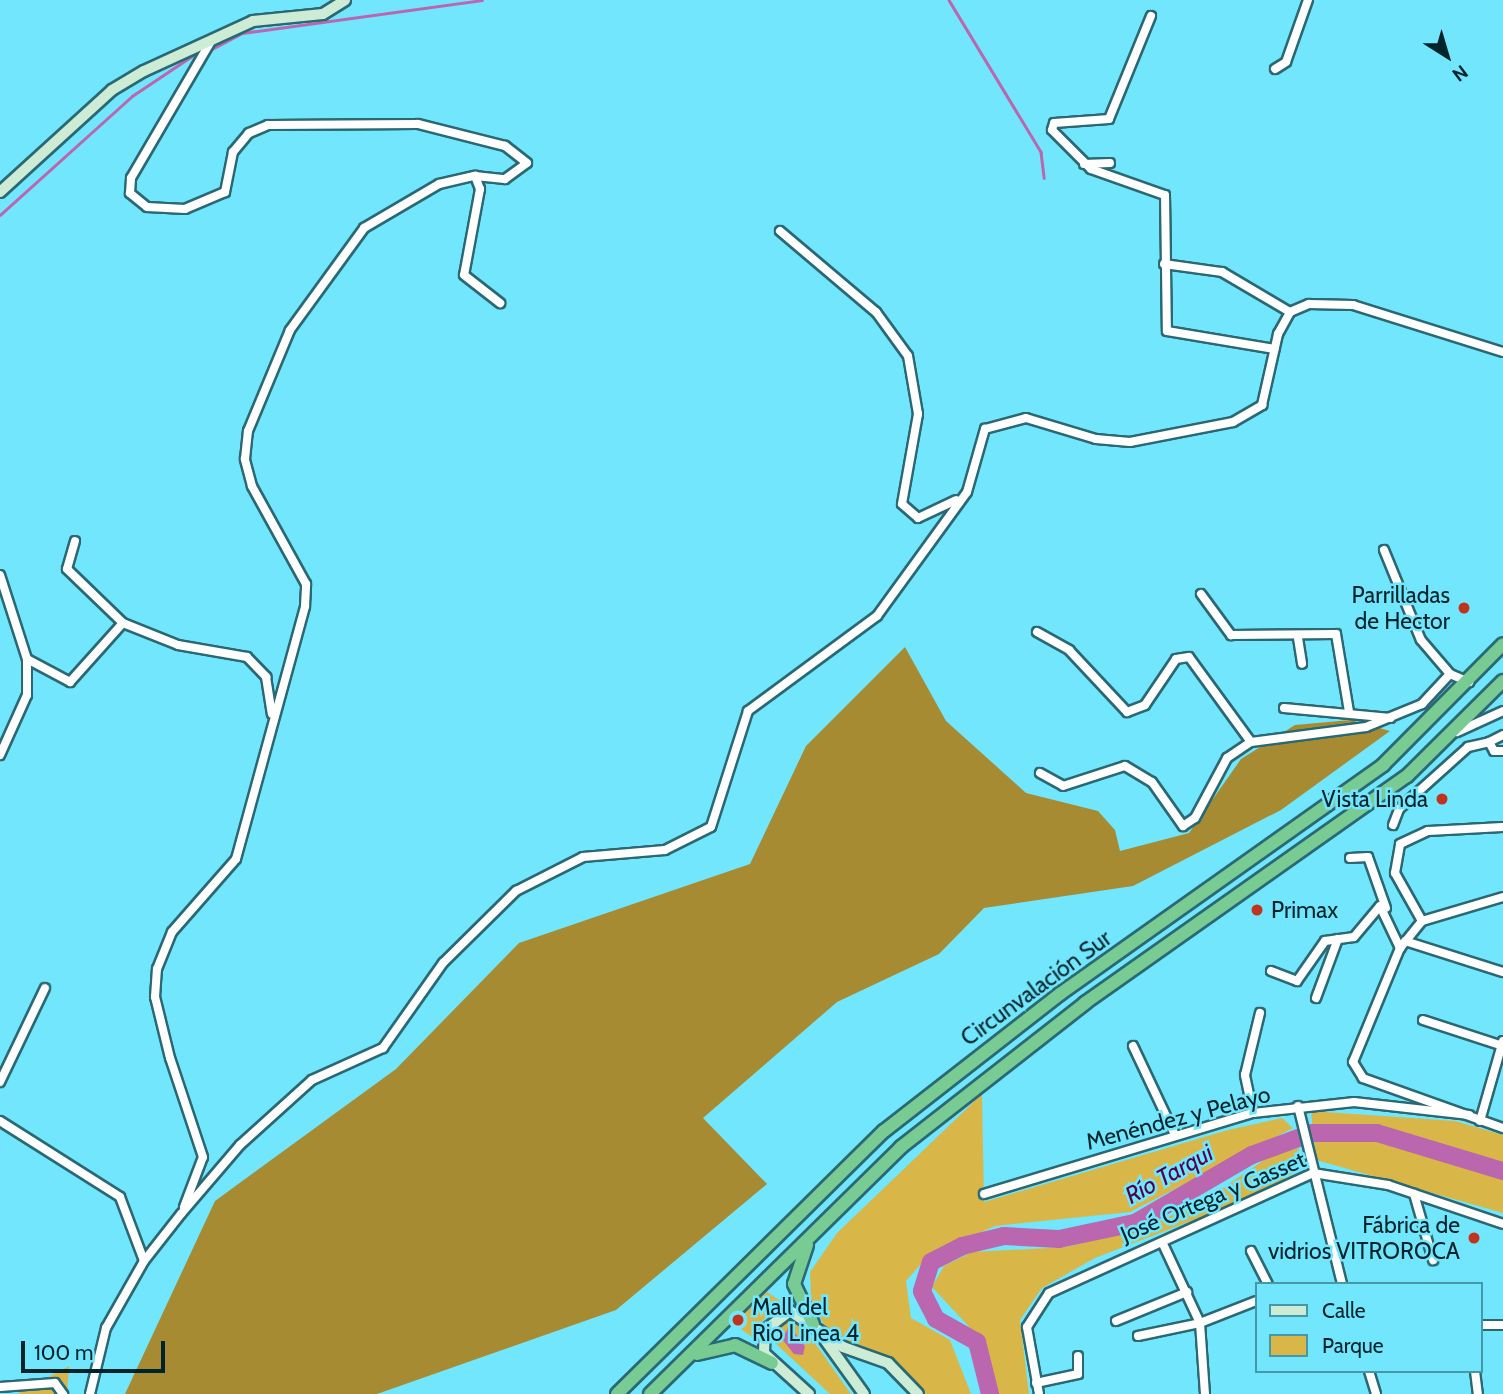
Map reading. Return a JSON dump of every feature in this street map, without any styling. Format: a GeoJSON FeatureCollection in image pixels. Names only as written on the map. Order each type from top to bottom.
{"type":"FeatureCollection","features":[{"type":"Feature","properties":{"kind":"highway","name":"Circunvalación Sur"},"geometry":{"type":"LineString","coordinates":[[617,1394],[884,1131],[1060,994],[1342,796],[1436,719],[1503,644]]}},
{"type":"Feature","properties":{"kind":"highway","name":"Circunvalación Sur"},"geometry":{"type":"LineString","coordinates":[[650,1394],[831,1213],[987,1077],[1356,814],[1457,732],[1503,681]]}},
{"type":"Feature","properties":{"kind":"highway"},"geometry":{"type":"LineString","coordinates":[[813,1324],[795,1296],[796,1271],[831,1213]]}},
{"type":"Feature","properties":{"kind":"highway"},"geometry":{"type":"LineString","coordinates":[[666,1378],[715,1346],[735,1345],[772,1363]]}},
{"type":"Feature","properties":{"kind":"main road"},"geometry":{"type":"LineString","coordinates":[[0,192],[112,90],[215,36],[253,21],[323,14],[345,0]]}},
{"type":"Feature","properties":{"kind":"main road"},"geometry":{"type":"LineString","coordinates":[[809,1394],[772,1363],[762,1340],[772,1320],[790,1311],[813,1324],[843,1347],[900,1371],[918,1394]]}},
{"type":"Feature","properties":{"kind":"main road"},"geometry":{"type":"LineString","coordinates":[[813,1324],[864,1394]]}},
{"type":"Feature","properties":{"kind":"street"},"geometry":{"type":"LineString","coordinates":[[1275,69],[1286,62],[1308,0]]}},
{"type":"Feature","properties":{"kind":"street"},"geometry":{"type":"LineString","coordinates":[[1151,16],[1109,119],[1052,125],[1084,164],[1166,197],[1164,264],[1167,331],[1274,349]]}},
{"type":"Feature","properties":{"kind":"street"},"geometry":{"type":"LineString","coordinates":[[181,1214],[203,1157],[170,1058],[155,997],[157,969],[172,932],[236,859],[272,717],[302,624],[306,584],[252,486],[245,445],[255,411],[290,330],[351,241],[408,197],[475,176],[505,180],[527,163],[505,146],[418,124],[268,125],[249,133],[233,152],[225,192],[185,209],[147,207],[130,193],[131,178],[215,36]]}},
{"type":"Feature","properties":{"kind":"street"},"geometry":{"type":"LineString","coordinates":[[1084,164],[1110,163]]}},
{"type":"Feature","properties":{"kind":"street"},"geometry":{"type":"LineString","coordinates":[[475,176],[479,198],[464,275],[500,303]]}},
{"type":"Feature","properties":{"kind":"street"},"geometry":{"type":"LineString","coordinates":[[780,231],[876,312],[908,356],[918,414],[902,504],[918,518],[959,499]]}},
{"type":"Feature","properties":{"kind":"street"},"geometry":{"type":"LineString","coordinates":[[1164,264],[1222,272],[1290,312],[1327,302],[1353,305],[1503,352]]}},
{"type":"Feature","properties":{"kind":"street"},"geometry":{"type":"LineString","coordinates":[[90,1394],[106,1328],[144,1261],[181,1214],[240,1145],[313,1080],[383,1048],[443,963],[516,891],[583,857],[665,850],[711,827],[748,711],[877,616],[959,499],[967,492],[985,429],[1026,418],[1096,439],[1130,442],[1218,427],[1262,405],[1274,349],[1290,312]]}},
{"type":"Feature","properties":{"kind":"street"},"geometry":{"type":"LineString","coordinates":[[75,541],[67,569],[123,623],[178,645],[247,657],[266,677],[272,717]]}},
{"type":"Feature","properties":{"kind":"street"},"geometry":{"type":"LineString","coordinates":[[1384,551],[1421,640],[1450,674],[1469,682]]}},
{"type":"Feature","properties":{"kind":"street"},"geometry":{"type":"LineString","coordinates":[[0,575],[27,659],[27,695],[0,755]]}},
{"type":"Feature","properties":{"kind":"street"},"geometry":{"type":"LineString","coordinates":[[1201,594],[1231,635],[1263,630],[1298,638],[1336,634],[1349,712]]}},
{"type":"Feature","properties":{"kind":"street"},"geometry":{"type":"LineString","coordinates":[[27,659],[70,682],[123,623]]}},
{"type":"Feature","properties":{"kind":"street"},"geometry":{"type":"LineString","coordinates":[[1037,632],[1069,650],[1127,712],[1158,692],[1176,659],[1189,657],[1251,741]]}},
{"type":"Feature","properties":{"kind":"street"},"geometry":{"type":"LineString","coordinates":[[1298,638],[1302,664]]}},
{"type":"Feature","properties":{"kind":"street"},"geometry":{"type":"LineString","coordinates":[[1040,773],[1063,786],[1125,766],[1152,782],[1183,826],[1195,818],[1227,758],[1251,741],[1315,738],[1394,718],[1422,704],[1450,674]]}},
{"type":"Feature","properties":{"kind":"street"},"geometry":{"type":"LineString","coordinates":[[1284,708],[1394,718]]}},
{"type":"Feature","properties":{"kind":"street"},"geometry":{"type":"LineString","coordinates":[[1457,732],[1503,711]]}},
{"type":"Feature","properties":{"kind":"street"},"geometry":{"type":"LineString","coordinates":[[1393,825],[1399,809],[1468,747],[1489,743],[1503,735]]}},
{"type":"Feature","properties":{"kind":"street"},"geometry":{"type":"LineString","coordinates":[[1489,743],[1494,751],[1503,751]]}},
{"type":"Feature","properties":{"kind":"street"},"geometry":{"type":"LineString","coordinates":[[1422,921],[1395,873],[1400,844],[1428,831],[1503,827]]}},
{"type":"Feature","properties":{"kind":"street"},"geometry":{"type":"LineString","coordinates":[[1350,858],[1368,857],[1385,908],[1402,945]]}},
{"type":"Feature","properties":{"kind":"street"},"geometry":{"type":"LineString","coordinates":[[1503,897],[1422,921],[1402,945],[1357,1044],[1355,1074],[1503,1128]]}},
{"type":"Feature","properties":{"kind":"street"},"geometry":{"type":"LineString","coordinates":[[1272,971],[1297,981],[1325,941],[1354,937],[1380,906],[1385,908]]}},
{"type":"Feature","properties":{"kind":"street"},"geometry":{"type":"LineString","coordinates":[[1316,998],[1338,939]]}},
{"type":"Feature","properties":{"kind":"street"},"geometry":{"type":"LineString","coordinates":[[1402,945],[1503,972]]}},
{"type":"Feature","properties":{"kind":"street"},"geometry":{"type":"LineString","coordinates":[[0,1082],[46,988]]}},
{"type":"Feature","properties":{"kind":"street"},"geometry":{"type":"LineString","coordinates":[[1252,1113],[1245,1075],[1260,1013]]}},
{"type":"Feature","properties":{"kind":"street"},"geometry":{"type":"LineString","coordinates":[[1423,1020],[1502,1045],[1480,1121]]}},
{"type":"Feature","properties":{"kind":"street"},"geometry":{"type":"LineString","coordinates":[[1133,1046],[1175,1135]]}},
{"type":"Feature","properties":{"kind":"street","name":"Menéndez y Pelayo"},"geometry":{"type":"LineString","coordinates":[[984,1194],[1252,1113],[1354,1102],[1469,1115]]}},
{"type":"Feature","properties":{"kind":"street"},"geometry":{"type":"LineString","coordinates":[[1299,1110],[1307,1153],[1341,1282]]}},
{"type":"Feature","properties":{"kind":"street"},"geometry":{"type":"LineString","coordinates":[[0,1121],[120,1197],[144,1261]]}},
{"type":"Feature","properties":{"kind":"street","name":"José Ortega y Gasset"},"geometry":{"type":"LineString","coordinates":[[1039,1394],[1027,1350],[1037,1306],[1117,1258],[1163,1244],[1313,1173],[1414,1194],[1503,1224]]}},
{"type":"Feature","properties":{"kind":"street"},"geometry":{"type":"LineString","coordinates":[[1414,1194],[1433,1261]]}},
{"type":"Feature","properties":{"kind":"street"},"geometry":{"type":"LineString","coordinates":[[1163,1244],[1200,1323],[1205,1394]]}},
{"type":"Feature","properties":{"kind":"street"},"geometry":{"type":"LineString","coordinates":[[1251,1251],[1267,1282]]}},
{"type":"Feature","properties":{"kind":"street"},"geometry":{"type":"LineString","coordinates":[[1116,1321],[1187,1292]]}},
{"type":"Feature","properties":{"kind":"street"},"geometry":{"type":"LineString","coordinates":[[1138,1336],[1200,1323],[1254,1302]]}},
{"type":"Feature","properties":{"kind":"street"},"geometry":{"type":"LineString","coordinates":[[1482,1325],[1503,1325]]}},
{"type":"Feature","properties":{"kind":"street"},"geometry":{"type":"LineString","coordinates":[[1036,1382],[1078,1374],[1078,1356]]}},
{"type":"Feature","properties":{"kind":"street"},"geometry":{"type":"LineString","coordinates":[[1369,1373],[1376,1394]]}},
{"type":"Feature","properties":{"kind":"street"},"geometry":{"type":"LineString","coordinates":[[1475,1373],[1478,1394]]}},
{"type":"Feature","properties":{"kind":"street"},"geometry":{"type":"LineString","coordinates":[[0,1387],[55,1383],[62,1394]]}},
{"type":"Feature","properties":{"kind":"green space"},"geometry":{"type":"Polygon","coordinates":[[[982,1094],[984,1202],[1228,1130],[1282,1118],[1293,1128],[1130,1212],[995,1226],[927,1257],[906,1281],[911,1318],[950,1340],[971,1394],[924,1394],[896,1363],[827,1331],[811,1299],[810,1272],[837,1233],[982,1094]]]}},
{"type":"Feature","properties":{"kind":"green space"},"geometry":{"type":"Polygon","coordinates":[[[1311,1111],[1455,1121],[1503,1135],[1503,1213],[1316,1160],[1311,1111]]]}},
{"type":"Feature","properties":{"kind":"green space"},"geometry":{"type":"Polygon","coordinates":[[[1299,1148],[1298,1171],[1248,1199],[1095,1258],[1042,1288],[1020,1320],[1029,1394],[997,1394],[986,1345],[932,1287],[944,1266],[972,1252],[1066,1247],[1137,1230],[1201,1203],[1270,1156],[1299,1148]]]}},
{"type":"Feature","properties":{"kind":"green space"},"geometry":{"type":"Polygon","coordinates":[[[767,1292],[788,1306],[767,1315],[752,1337],[731,1322],[767,1292]]]}},
{"type":"Feature","properties":{"kind":"green space"},"geometry":{"type":"Polygon","coordinates":[[[785,1319],[800,1322],[851,1394],[830,1394],[774,1342],[785,1319]]]}},
{"type":"Feature","properties":{"kind":"green space"},"geometry":{"type":"Polygon","coordinates":[[[69,1366],[67,1394],[17,1394],[69,1366]]]}},
{"type":"Feature","properties":{"kind":"shaded area"},"geometry":{"type":"Polygon","coordinates":[[[905,647],[946,721],[1026,793],[1098,811],[1115,830],[1120,851],[1189,833],[1241,759],[1295,725],[1351,720],[1390,731],[1281,810],[1133,886],[984,908],[939,954],[837,1002],[703,1118],[767,1184],[616,1310],[377,1394],[125,1394],[215,1201],[396,1069],[519,943],[750,864],[806,746],[905,647]]]}},
{"type":"Feature","properties":{"kind":"shaded area"},"geometry":{"type":"Polygon","coordinates":[[[789,1326],[805,1346],[803,1355],[794,1354],[782,1339],[789,1326]]]}},
{"type":"Feature","properties":{"kind":"waterway"},"geometry":{"type":"LineString","coordinates":[[210,50],[242,33],[482,0]]}},
{"type":"Feature","properties":{"kind":"waterway"},"geometry":{"type":"LineString","coordinates":[[949,0],[1041,152],[1044,178]]}},
{"type":"Feature","properties":{"kind":"waterway"},"geometry":{"type":"LineString","coordinates":[[0,215],[132,96],[192,56]]}},
{"type":"Feature","properties":{"kind":"waterway","name":"Río Tarqui"},"geometry":{"type":"LineString","coordinates":[[990,1394],[977,1342],[936,1319],[922,1291],[931,1262],[962,1246],[1004,1236],[1059,1239],[1135,1223],[1252,1155],[1312,1133],[1377,1133],[1503,1171]]}},
{"type":"Feature","properties":{"kind":"place","name":"Parrilladas de Hector"},"geometry":{"type":"Point","coordinates":[1464,608]}},
{"type":"Feature","properties":{"kind":"place","name":"Vista Linda"},"geometry":{"type":"Point","coordinates":[1442,799]}},
{"type":"Feature","properties":{"kind":"place","name":"Primax"},"geometry":{"type":"Point","coordinates":[1257,910]}},
{"type":"Feature","properties":{"kind":"place","name":"Fábrica de vidrios VITROROCA"},"geometry":{"type":"Point","coordinates":[1474,1238]}},
{"type":"Feature","properties":{"kind":"place","name":"Mall del Rio Linea 4"},"geometry":{"type":"Point","coordinates":[738,1320]}}]}
